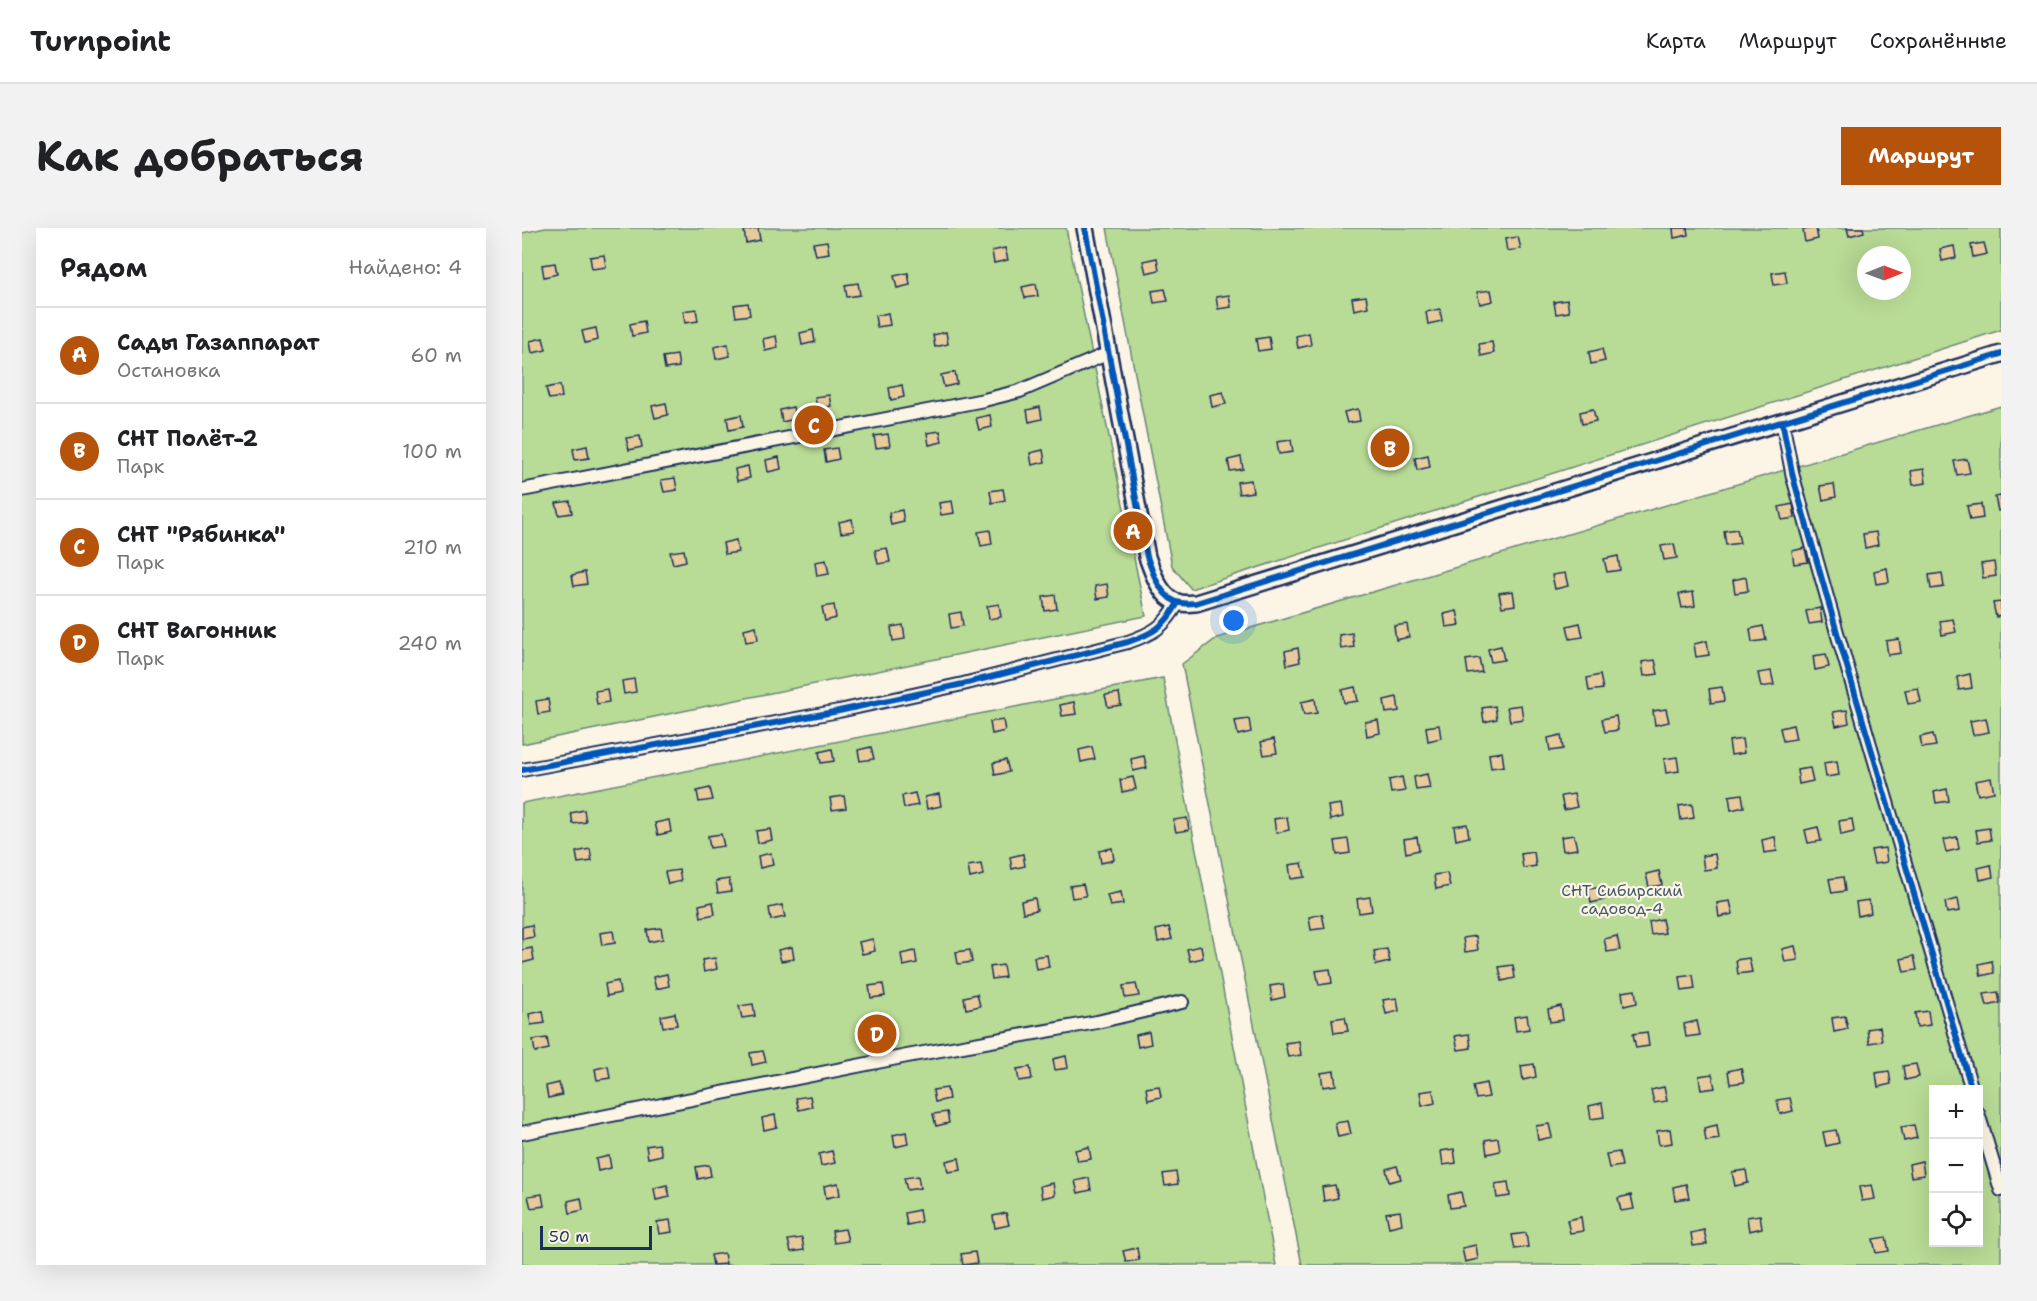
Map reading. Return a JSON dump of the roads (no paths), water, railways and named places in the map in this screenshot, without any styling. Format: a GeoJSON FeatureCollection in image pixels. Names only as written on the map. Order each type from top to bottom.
{"type":"FeatureCollection","features":[{"type":"Feature","properties":{"kind":"street"},"geometry":{"type":"LineString","coordinates":[[1085,228],[1147,557],[1156,579],[1166,594],[1178,603],[1196,603],[2001,354]]}},
{"type":"Feature","properties":{"kind":"street"},"geometry":{"type":"LineString","coordinates":[[522,490],[984,400],[1020,391],[1109,353]]}},
{"type":"Feature","properties":{"kind":"street"},"geometry":{"type":"LineString","coordinates":[[1782,421],[1793,477],[1838,636],[1971,1085]]}},
{"type":"Feature","properties":{"kind":"street"},"geometry":{"type":"LineString","coordinates":[[522,770],[839,711],[963,684],[1117,645],[1154,633],[1169,619],[1178,603]]}},
{"type":"Feature","properties":{"kind":"street"},"geometry":{"type":"LineString","coordinates":[[522,1133],[907,1056],[1097,1022],[1182,1002]]}},
{"type":"Feature","properties":{"kind":"street"},"geometry":{"type":"LineString","coordinates":[[1983,1130],[2001,1190]]}},
{"type":"Feature","properties":{"kind":"place","name":"СНТ \"Рябинка\""},"geometry":{"type":"Point","coordinates":[814,425]}},
{"type":"Feature","properties":{"kind":"place","name":"СНТ Полёт-2"},"geometry":{"type":"Point","coordinates":[1390,448]}},
{"type":"Feature","properties":{"kind":"place","name":"Сады Газаппарат"},"geometry":{"type":"Point","coordinates":[1133,531]}},
{"type":"Feature","properties":{"kind":"place","name":"СНТ Вагонник"},"geometry":{"type":"Point","coordinates":[877,1034]}},
{"type":"Feature","properties":{"kind":"park label","name":"СНТ Сибирский садовод-4"},"geometry":{"type":"Point","coordinates":[1622,899]}}]}
